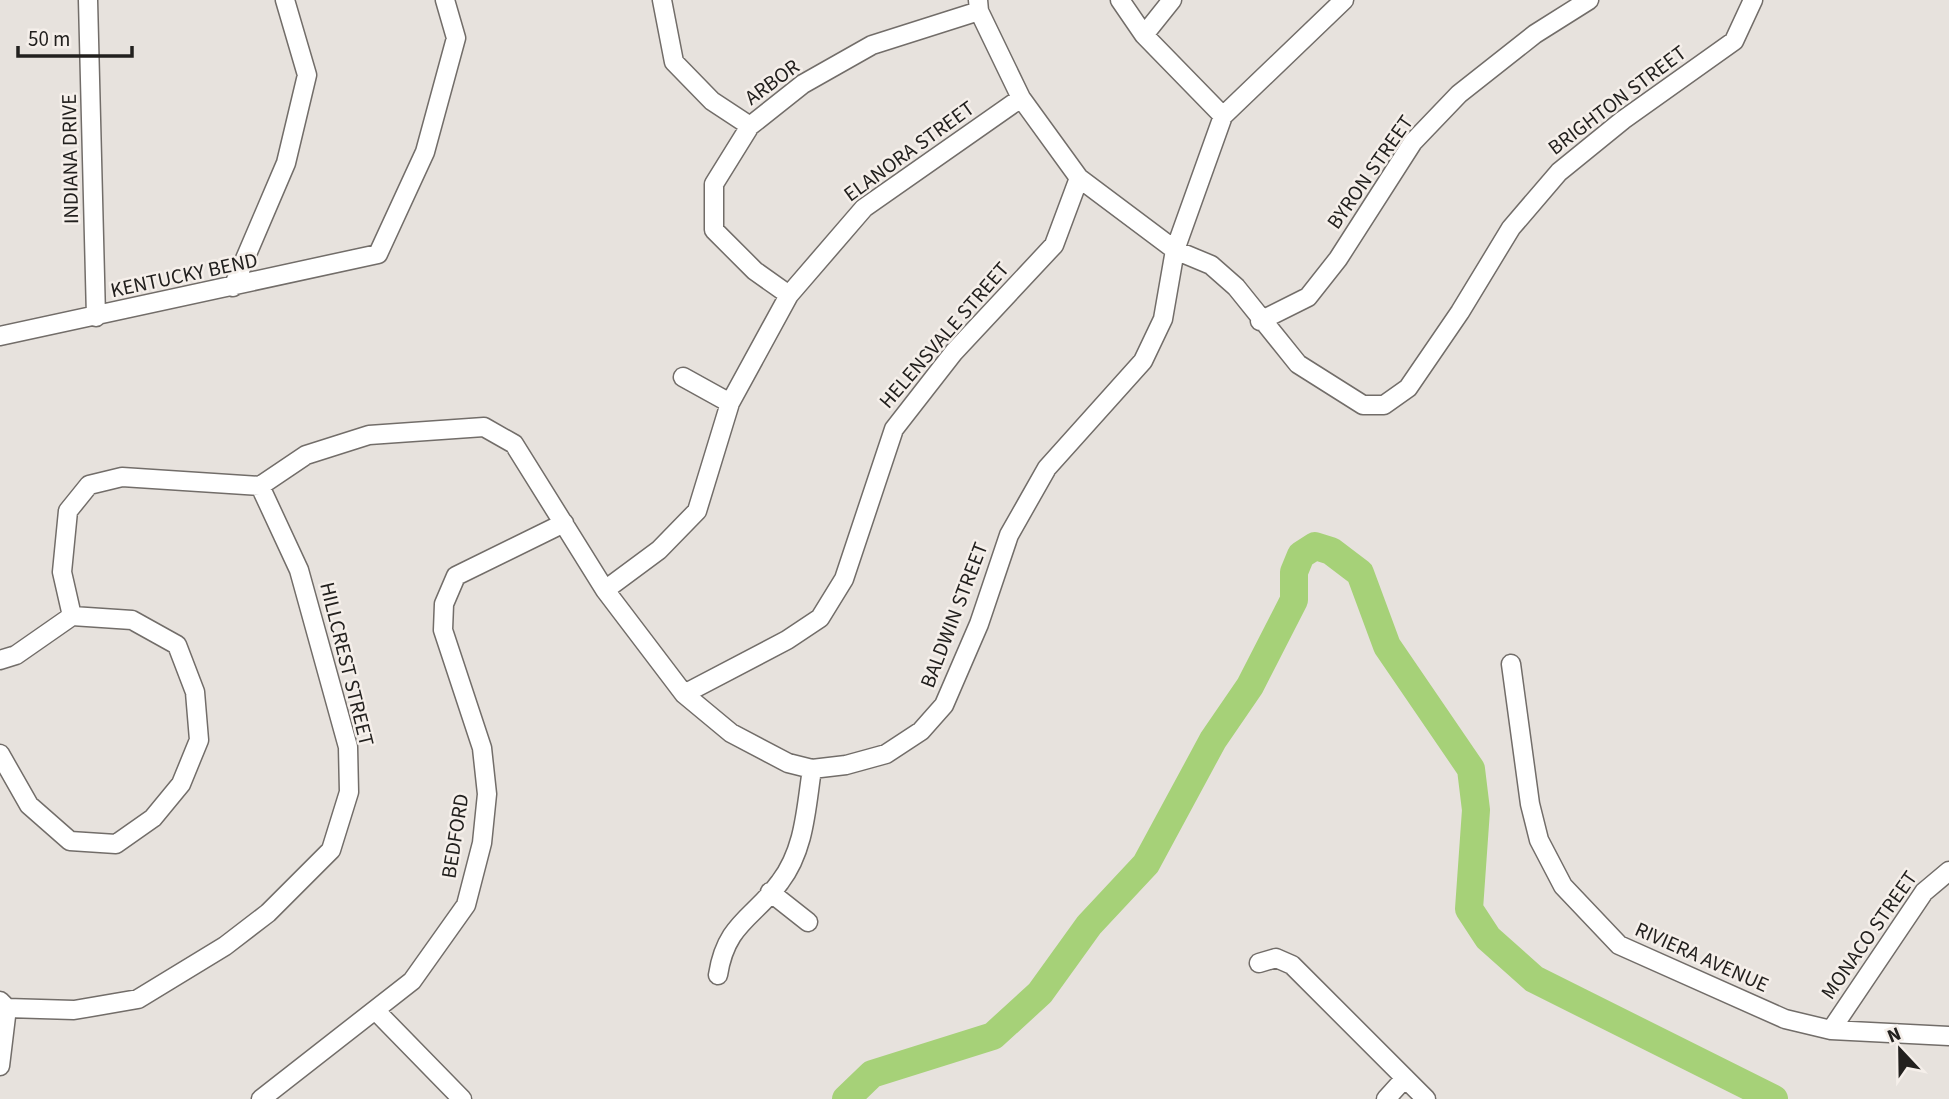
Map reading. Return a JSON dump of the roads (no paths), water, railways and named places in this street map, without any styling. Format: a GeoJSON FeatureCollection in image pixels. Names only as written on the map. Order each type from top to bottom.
{"type":"FeatureCollection","features":[{"type":"Feature","properties":{"kind":"street","name":"INDIANA DRIVE"},"geometry":{"type":"LineString","coordinates":[[88,0],[96,317]]}},
{"type":"Feature","properties":{"kind":"street"},"geometry":{"type":"LineString","coordinates":[[233,288],[286,163],[307,75],[285,0]]}},
{"type":"Feature","properties":{"kind":"street","name":"KENTUCKY BEND"},"geometry":{"type":"LineString","coordinates":[[0,336],[233,288],[378,254],[425,152],[456,38],[445,0]]}},
{"type":"Feature","properties":{"kind":"street"},"geometry":{"type":"LineString","coordinates":[[662,0],[674,62],[712,101],[750,126]]}},
{"type":"Feature","properties":{"kind":"street"},"geometry":{"type":"LineString","coordinates":[[1120,0],[1144,35],[1223,116],[1344,0]]}},
{"type":"Feature","properties":{"kind":"street"},"geometry":{"type":"LineString","coordinates":[[1144,35],[1172,0]]}},
{"type":"Feature","properties":{"kind":"street","name":"BYRON STREET"},"geometry":{"type":"LineString","coordinates":[[1260,321],[1308,297],[1338,259],[1413,142],[1459,94],[1535,34],[1589,0]]}},
{"type":"Feature","properties":{"kind":"street","name":"BRIGHTON STREET"},"geometry":{"type":"LineString","coordinates":[[1260,321],[1298,364],[1363,405],[1384,405],[1408,388],[1460,312],[1511,228],[1559,172],[1623,120],[1734,41],[1753,0]]}},
{"type":"Feature","properties":{"kind":"street"},"geometry":{"type":"LineString","coordinates":[[978,5],[1021,98],[1079,178],[1175,250],[1211,265],[1236,287],[1260,321]]}},
{"type":"Feature","properties":{"kind":"street","name":"ARBOR"},"geometry":{"type":"LineString","coordinates":[[789,295],[755,271],[714,230],[714,184],[750,126],[803,84],[872,45],[978,5]]}},
{"type":"Feature","properties":{"kind":"street","name":"ELANORA STREET"},"geometry":{"type":"LineString","coordinates":[[606,590],[659,550],[697,511],[730,403],[789,295],[864,208],[1021,98]]}},
{"type":"Feature","properties":{"kind":"street","name":"BALDWIN STREET"},"geometry":{"type":"LineString","coordinates":[[260,486],[306,455],[369,435],[484,427],[514,444],[606,590],[684,694],[731,733],[788,763],[812,769],[846,765],[886,754],[920,731],[944,705],[979,624],[1009,536],[1047,468],[1143,362],[1163,319],[1175,250],[1223,116]]}},
{"type":"Feature","properties":{"kind":"street","name":"HELENSVALE STREET"},"geometry":{"type":"LineString","coordinates":[[684,694],[787,640],[820,618],[845,579],[894,429],[954,352],[1054,245],[1079,178]]}},
{"type":"Feature","properties":{"kind":"street"},"geometry":{"type":"LineString","coordinates":[[683,377],[730,403]]}},
{"type":"Feature","properties":{"kind":"street"},"geometry":{"type":"LineString","coordinates":[[72,616],[62,572],[68,511],[89,485],[122,477],[260,486]]}},
{"type":"Feature","properties":{"kind":"street","name":"HILLCREST STREET"},"geometry":{"type":"LineString","coordinates":[[3,1004],[74,1010],[138,999],[225,946],[268,913],[331,850],[349,792],[348,747],[299,570],[260,486]]}},
{"type":"Feature","properties":{"kind":"street","name":"BEDFORD"},"geometry":{"type":"LineString","coordinates":[[266,1098],[412,981],[466,905],[482,843],[487,794],[482,748],[443,630],[444,604],[456,576],[564,523]]}},
{"type":"Feature","properties":{"kind":"street"},"geometry":{"type":"LineString","coordinates":[[0,660],[16,655],[72,616],[132,620],[177,645],[195,692],[199,740],[181,784],[153,818],[116,844],[70,841],[29,805],[0,754]]}},
{"type":"Feature","properties":{"kind":"street","name":"RIVIERA AVENUE"},"geometry":{"type":"LineString","coordinates":[[1511,664],[1530,804],[1539,840],[1563,886],[1619,945],[1784,1019],[1831,1030],[1949,1036]]}},
{"type":"Feature","properties":{"kind":"street"},"geometry":{"type":"LineString","coordinates":[[718,975],[721,957],[742,919],[780,882],[801,843],[812,769]]}},
{"type":"Feature","properties":{"kind":"street","name":"MONACO STREET"},"geometry":{"type":"LineString","coordinates":[[1831,1030],[1924,892],[1949,871]]}},
{"type":"Feature","properties":{"kind":"street"},"geometry":{"type":"LineString","coordinates":[[770,892],[808,922]]}},
{"type":"Feature","properties":{"kind":"street"},"geometry":{"type":"LineString","coordinates":[[1259,963],[1276,958],[1292,965],[1426,1099]]}},
{"type":"Feature","properties":{"kind":"street"},"geometry":{"type":"LineString","coordinates":[[0,1066],[3,1004]]}},
{"type":"Feature","properties":{"kind":"street"},"geometry":{"type":"LineString","coordinates":[[374,1010],[462,1098]]}},
{"type":"Feature","properties":{"kind":"street"},"geometry":{"type":"LineString","coordinates":[[1386,1099],[1405,1078]]}},
{"type":"Feature","properties":{"kind":"waterway"},"geometry":{"type":"LineString","coordinates":[[846,1099],[872,1074],[993,1036],[1040,993],[1089,925],[1146,864],[1213,740],[1250,686],[1294,600],[1294,572],[1301,555],[1315,546],[1331,551],[1360,573],[1387,646],[1471,769],[1476,810],[1469,909],[1488,938],[1534,979],[1774,1099]]}}]}
